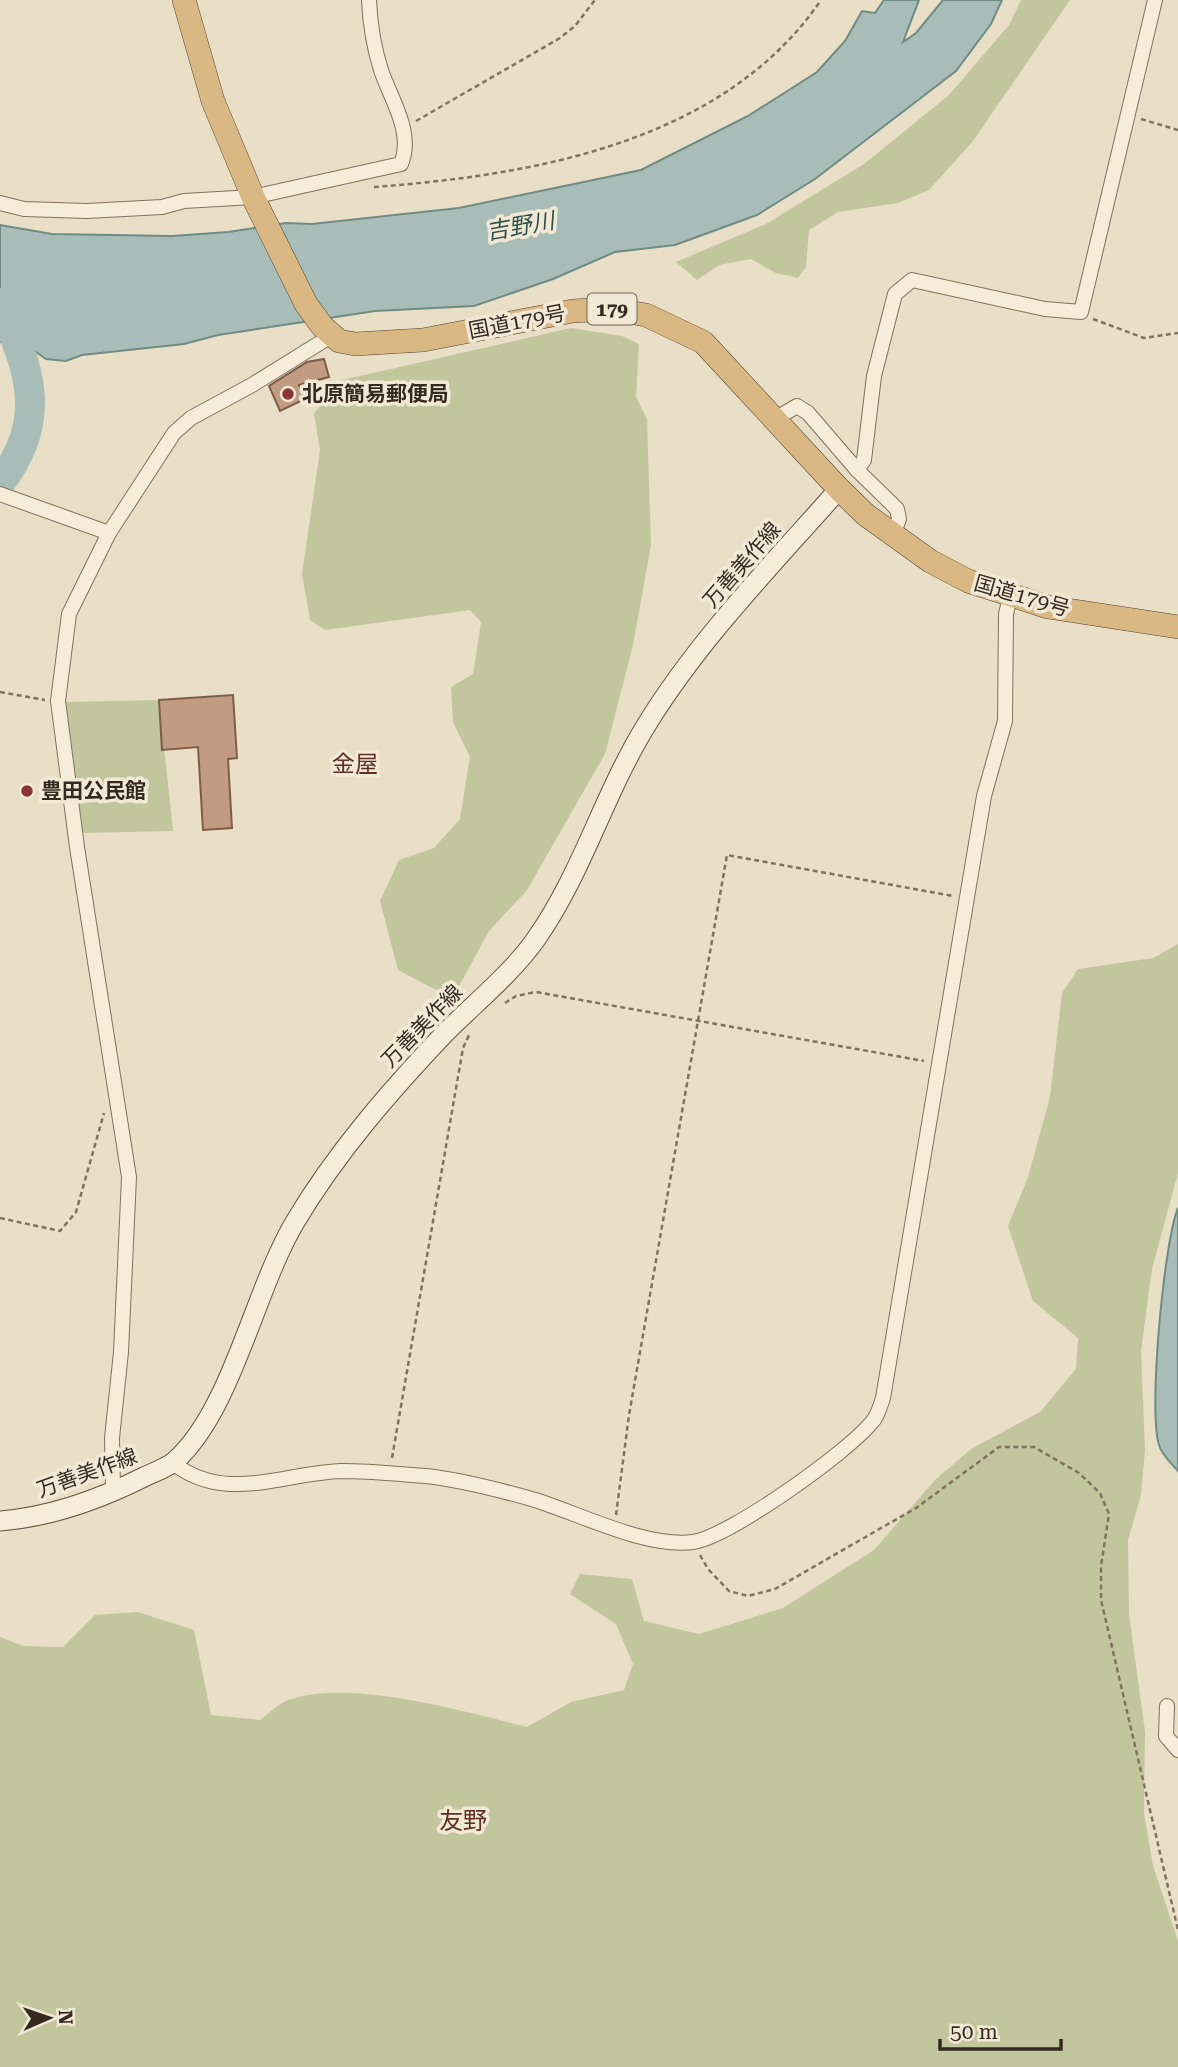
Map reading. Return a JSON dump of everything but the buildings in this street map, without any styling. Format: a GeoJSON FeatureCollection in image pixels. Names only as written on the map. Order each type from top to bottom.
{"type":"FeatureCollection","features":[{"type":"Feature","properties":{"kind":"highway"},"geometry":{"type":"LineString","coordinates":[[184,0],[213,101],[253,197],[306,304],[327,331]]}},
{"type":"Feature","properties":{"kind":"highway","name":"国道179号"},"geometry":{"type":"LineString","coordinates":[[327,331],[355,344],[423,340],[573,311],[610,309],[646,315],[703,342],[866,515],[939,566],[1010,597],[1048,607],[1178,627]]}},
{"type":"Feature","properties":{"kind":"main road","name":"万善美作線"},"geometry":{"type":"LineString","coordinates":[[0,1521],[62,1511],[113,1492],[173,1463],[195,1439],[212,1411],[268,1273],[295,1222],[328,1173],[408,1072],[534,942],[570,886],[618,779],[645,727],[678,676],[839,489]]}},
{"type":"Feature","properties":{"kind":"street"},"geometry":{"type":"LineString","coordinates":[[0,203],[24,209],[87,211],[253,197],[401,164],[407,151],[403,126],[381,69],[369,0]]}},
{"type":"Feature","properties":{"kind":"street"},"geometry":{"type":"LineString","coordinates":[[857,470],[864,460],[877,365],[895,294],[904,284],[912,280],[1045,309],[1081,312],[1155,0]]}},
{"type":"Feature","properties":{"kind":"street"},"geometry":{"type":"LineString","coordinates":[[113,1492],[112,1438],[121,1352],[129,1177],[114,1094],[58,701],[69,614],[109,533],[174,433],[191,418],[327,331]]}},
{"type":"Feature","properties":{"kind":"street"},"geometry":{"type":"LineString","coordinates":[[775,419],[797,406],[808,413],[857,470],[897,509],[899,519],[893,535]]}},
{"type":"Feature","properties":{"kind":"street"},"geometry":{"type":"LineString","coordinates":[[1,494],[109,533]]}},
{"type":"Feature","properties":{"kind":"street"},"geometry":{"type":"LineString","coordinates":[[173,1463],[203,1482],[264,1483],[340,1471],[430,1477],[534,1500],[616,1529],[661,1539],[694,1542],[725,1531],[830,1460],[874,1421],[883,1398],[984,796],[1005,721],[1006,614],[1010,597]]}},
{"type":"Feature","properties":{"kind":"street"},"geometry":{"type":"LineString","coordinates":[[1167,1706],[1166,1736],[1178,1751]]}},
{"type":"Feature","properties":{"kind":"path"},"geometry":{"type":"LineString","coordinates":[[403,126],[561,38],[595,0]]}},
{"type":"Feature","properties":{"kind":"path"},"geometry":{"type":"LineString","coordinates":[[371,187],[426,183],[515,169],[624,143],[724,96],[804,25],[821,0]]}},
{"type":"Feature","properties":{"kind":"path"},"geometry":{"type":"LineString","coordinates":[[1127,115],[1178,130]]}},
{"type":"Feature","properties":{"kind":"path"},"geometry":{"type":"LineString","coordinates":[[1081,312],[1113,328],[1144,338],[1178,333]]}},
{"type":"Feature","properties":{"kind":"path"},"geometry":{"type":"LineString","coordinates":[[0,692],[58,701]]}},
{"type":"Feature","properties":{"kind":"path"},"geometry":{"type":"LineString","coordinates":[[616,1529],[629,1415],[727,855],[968,899]]}},
{"type":"Feature","properties":{"kind":"path"},"geometry":{"type":"LineString","coordinates":[[502,1004],[516,996],[536,992],[941,1064]]}},
{"type":"Feature","properties":{"kind":"path"},"geometry":{"type":"LineString","coordinates":[[391,1474],[392,1443],[424,1262],[463,1048],[471,1030]]}},
{"type":"Feature","properties":{"kind":"path"},"geometry":{"type":"LineString","coordinates":[[0,1217],[60,1231],[76,1212],[107,1101],[114,1094]]}},
{"type":"Feature","properties":{"kind":"path"},"geometry":{"type":"LineString","coordinates":[[694,1542],[708,1569],[729,1591],[748,1595],[775,1589],[905,1515],[999,1447],[1034,1447],[1079,1473],[1100,1493],[1109,1514],[1101,1566],[1101,1600],[1178,1930]]}},
{"type":"Feature","properties":{"kind":"green space"},"geometry":{"type":"Polygon","coordinates":[[[1021,0],[1070,0],[973,141],[929,190],[898,203],[838,212],[809,230],[806,267],[798,278],[776,273],[751,259],[719,265],[697,280],[676,262],[766,224],[864,164],[949,95],[1009,25],[1021,0]]]}},
{"type":"Feature","properties":{"kind":"green space"},"geometry":{"type":"Polygon","coordinates":[[[571,328],[622,336],[639,344],[636,397],[647,419],[651,545],[633,645],[605,754],[527,890],[489,931],[458,988],[442,993],[398,970],[380,901],[399,860],[434,848],[460,819],[470,757],[453,722],[451,687],[473,674],[481,622],[470,610],[325,630],[310,620],[302,574],[320,450],[314,414],[338,381],[571,328]]]}},
{"type":"Feature","properties":{"kind":"green space"},"geometry":{"type":"Polygon","coordinates":[[[159,700],[173,831],[83,833],[65,702],[159,700]]]}},
{"type":"Feature","properties":{"kind":"green space"},"geometry":{"type":"Polygon","coordinates":[[[1178,944],[1178,1173],[1152,1269],[1141,1351],[1145,1450],[1141,1495],[1128,1540],[1129,1614],[1145,1732],[1144,1813],[1153,1866],[1178,1941],[1178,2067],[0,2067],[0,1637],[23,1646],[63,1647],[95,1615],[138,1612],[194,1630],[211,1715],[260,1720],[286,1701],[311,1695],[341,1693],[406,1699],[527,1727],[571,1702],[624,1690],[633,1664],[616,1624],[570,1594],[580,1574],[632,1579],[644,1621],[699,1634],[783,1608],[874,1550],[935,1480],[971,1449],[1040,1412],[1076,1369],[1078,1338],[1033,1301],[1008,1226],[1028,1177],[1050,1097],[1062,993],[1078,969],[1153,958],[1178,944]]]}},
{"type":"Feature","properties":{"kind":"water","name":"吉野川"},"geometry":{"type":"Polygon","coordinates":[[[884,0],[919,0],[903,42],[916,33],[943,0],[1002,0],[991,24],[956,71],[815,179],[757,215],[675,245],[615,252],[553,279],[474,306],[375,311],[218,335],[184,344],[82,355],[66,361],[46,359],[28,346],[27,353],[17,354],[11,345],[0,342],[0,225],[52,234],[172,236],[228,232],[286,223],[312,224],[459,208],[641,170],[748,116],[817,72],[845,41],[862,11],[875,13],[884,0]]]}},
{"type":"Feature","properties":{"kind":"water"},"geometry":{"type":"Polygon","coordinates":[[[1178,1208],[1178,1471],[1159,1445],[1155,1398],[1163,1289],[1178,1208]]]}},
{"type":"Feature","properties":{"kind":"waterway"},"geometry":{"type":"LineString","coordinates":[[0,303],[20,350],[30,394],[25,437],[15,460],[0,483]]}},
{"type":"Feature","properties":{"kind":"place","name":"北原簡易郵便局"},"geometry":{"type":"Point","coordinates":[288,394]}},
{"type":"Feature","properties":{"kind":"place","name":"豊田公民館"},"geometry":{"type":"Point","coordinates":[27,791]}},
{"type":"Feature","properties":{"kind":"district","name":"金屋"},"geometry":{"type":"Point","coordinates":[355,764]}},
{"type":"Feature","properties":{"kind":"district","name":"友野"},"geometry":{"type":"Point","coordinates":[463,1821]}}]}
